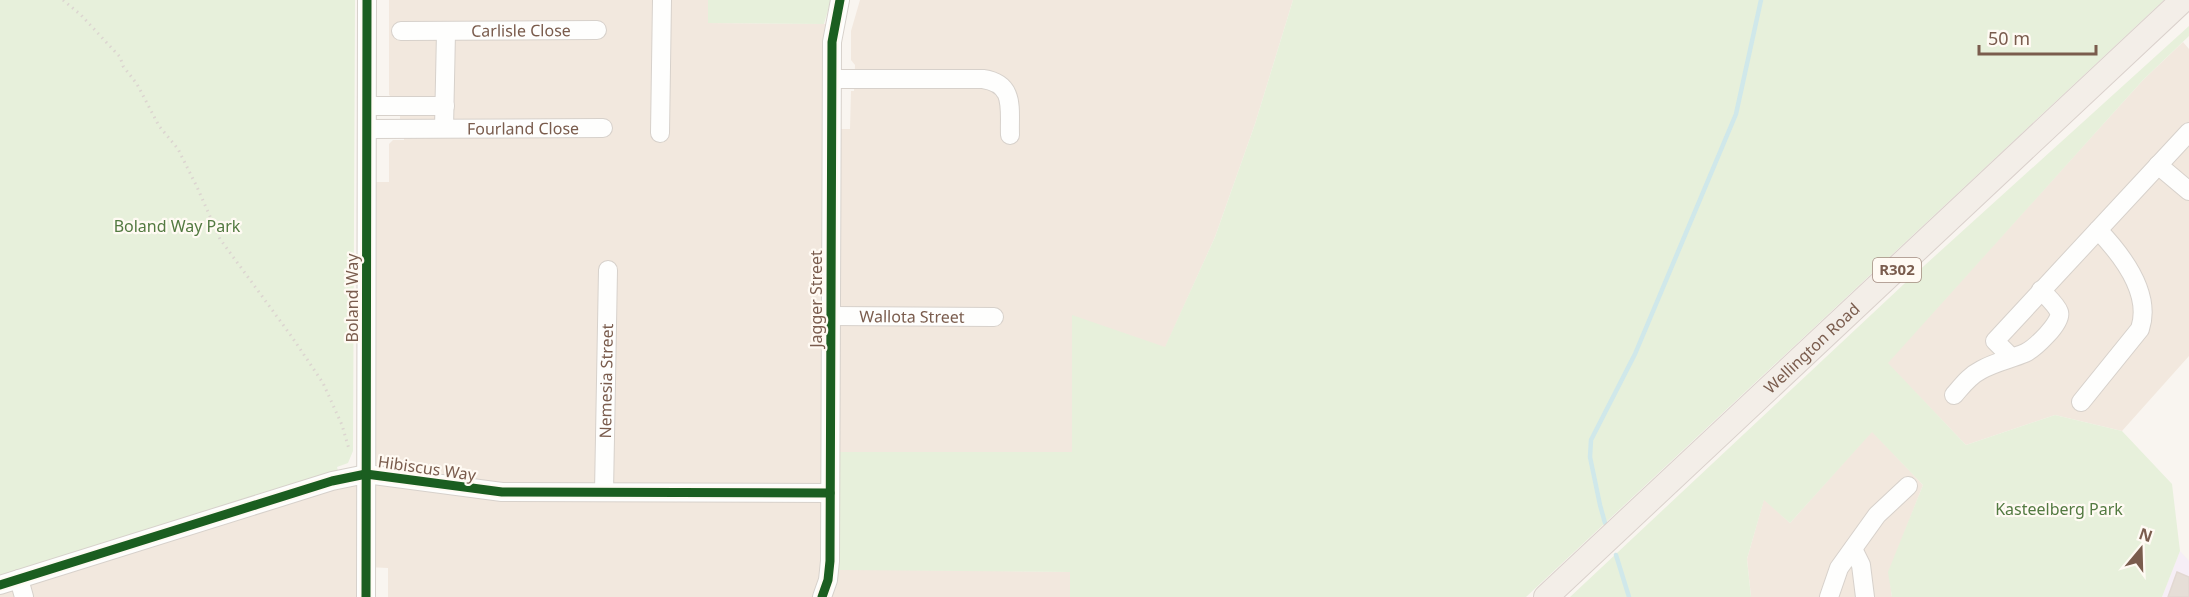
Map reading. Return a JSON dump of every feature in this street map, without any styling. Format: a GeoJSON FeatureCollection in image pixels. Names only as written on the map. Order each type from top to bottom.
{"type":"FeatureCollection","features":[{"type":"Feature","properties":{"kind":"main road","name":"Wellington Road"},"geometry":{"type":"LineString","coordinates":[[1546,597],[2184,0]]}},
{"type":"Feature","properties":{"kind":"street","name":"Boland Way"},"geometry":{"type":"LineString","coordinates":[[366,597],[368,0]]}},
{"type":"Feature","properties":{"kind":"street"},"geometry":{"type":"LineString","coordinates":[[660,133],[662,0]]}},
{"type":"Feature","properties":{"kind":"street","name":"Jagger Street"},"geometry":{"type":"LineString","coordinates":[[822,597],[830,571],[832,42],[840,0]]}},
{"type":"Feature","properties":{"kind":"street","name":"Carlisle Close"},"geometry":{"type":"LineString","coordinates":[[401,32],[597,30]]}},
{"type":"Feature","properties":{"kind":"street"},"geometry":{"type":"LineString","coordinates":[[444,128],[447,32]]}},
{"type":"Feature","properties":{"kind":"street"},"geometry":{"type":"LineString","coordinates":[[832,79],[983,79],[998,82],[1004,87],[1009,102],[1010,135]]}},
{"type":"Feature","properties":{"kind":"street"},"geometry":{"type":"LineString","coordinates":[[367,106],[445,106]]}},
{"type":"Feature","properties":{"kind":"street","name":"Fourland Close"},"geometry":{"type":"LineString","coordinates":[[367,129],[603,128]]}},
{"type":"Feature","properties":{"kind":"street"},"geometry":{"type":"LineString","coordinates":[[2010,357],[1995,341],[2189,132]]}},
{"type":"Feature","properties":{"kind":"street"},"geometry":{"type":"LineString","coordinates":[[2158,165],[2189,191]]}},
{"type":"Feature","properties":{"kind":"street"},"geometry":{"type":"LineString","coordinates":[[2081,402],[2140,329],[2144,317],[2143,302],[2125,261],[2118,250],[2098,230]]}},
{"type":"Feature","properties":{"kind":"street","name":"Nemesia Street"},"geometry":{"type":"LineString","coordinates":[[604,492],[608,270]]}},
{"type":"Feature","properties":{"kind":"street"},"geometry":{"type":"LineString","coordinates":[[1954,395],[1970,377],[1981,369],[2033,348],[2055,325],[2060,317],[2059,310],[2041,290]]}},
{"type":"Feature","properties":{"kind":"street","name":"Wallota Street"},"geometry":{"type":"LineString","coordinates":[[831,316],[994,317]]}},
{"type":"Feature","properties":{"kind":"street","name":"Hibiscus Way"},"geometry":{"type":"LineString","coordinates":[[0,585],[332,481],[366,474],[482,491],[830,493]]}},
{"type":"Feature","properties":{"kind":"street"},"geometry":{"type":"LineString","coordinates":[[1829,597],[1839,568],[1877,515],[1908,486]]}},
{"type":"Feature","properties":{"kind":"street"},"geometry":{"type":"LineString","coordinates":[[1853,549],[1861,565],[1865,597]]}},
{"type":"Feature","properties":{"kind":"street"},"geometry":{"type":"LineString","coordinates":[[19,579],[24,597]]}},
{"type":"Feature","properties":{"kind":"path"},"geometry":{"type":"LineString","coordinates":[[63,0],[81,15],[120,57],[123,66],[137,84],[159,126],[177,149],[220,239],[292,336],[323,383],[342,425],[350,454]]}},
{"type":"Feature","properties":{"kind":"shaded area"},"geometry":{"type":"Polygon","coordinates":[[[389,0],[708,0],[708,23],[833,24],[831,129],[850,129],[851,91],[854,91],[855,65],[851,60],[851,31],[860,0],[1293,0],[1255,124],[1215,237],[1165,348],[1072,316],[1072,452],[830,452],[829,569],[1071,572],[1070,597],[388,597],[388,568],[366,567],[365,597],[0,597],[0,586],[366,475],[366,182],[389,182],[389,144],[393,140],[404,140],[404,124],[400,123],[400,112],[394,99],[389,95],[389,0]]]}},
{"type":"Feature","properties":{"kind":"shaded area"},"geometry":{"type":"Polygon","coordinates":[[[2183,42],[2189,49],[2189,356],[2122,431],[2055,415],[1966,445],[1887,363],[2143,80],[2183,42]]]}},
{"type":"Feature","properties":{"kind":"shaded area"},"geometry":{"type":"Polygon","coordinates":[[[1872,431],[1923,485],[1889,572],[1892,597],[1751,597],[1747,559],[1764,499],[1790,523],[1872,431]]]}},
{"type":"Feature","properties":{"kind":"shaded area"},"geometry":{"type":"Polygon","coordinates":[[[2180,551],[2189,561],[2189,597],[2162,597],[2180,551]]]}},
{"type":"Feature","properties":{"kind":"green space","name":"Boland Way Park"},"geometry":{"type":"Polygon","coordinates":[[[0,0],[355,0],[353,451],[348,463],[337,467],[338,471],[0,578],[0,0]]]}},
{"type":"Feature","properties":{"kind":"green space"},"geometry":{"type":"Polygon","coordinates":[[[708,0],[831,0],[824,24],[708,23],[708,0]]]}},
{"type":"Feature","properties":{"kind":"green space"},"geometry":{"type":"Polygon","coordinates":[[[1293,0],[2164,0],[1526,597],[1070,597],[1070,572],[839,570],[839,452],[1072,452],[1072,315],[1165,347],[1215,237],[1255,124],[1293,0]]]}},
{"type":"Feature","properties":{"kind":"green space","name":"Kasteelberg Park"},"geometry":{"type":"Polygon","coordinates":[[[2189,26],[2189,36],[2143,80],[1888,363],[1966,445],[2055,415],[2122,431],[2172,484],[2180,551],[2162,597],[1892,597],[1888,572],[1923,485],[1872,432],[1790,523],[1764,500],[1747,559],[1751,597],[1570,597],[1904,284],[2189,26]]]}},
{"type":"Feature","properties":{"kind":"building"},"geometry":{"type":"Polygon","coordinates":[[[2177,572],[2189,577],[2189,597],[2168,597],[2177,572]]]}},
{"type":"Feature","properties":{"kind":"waterway"},"geometry":{"type":"LineString","coordinates":[[1605,523],[1590,457],[1591,440],[1635,354],[1736,114],[1761,0]]}},
{"type":"Feature","properties":{"kind":"waterway"},"geometry":{"type":"LineString","coordinates":[[1616,555],[1629,597]]}},
{"type":"Feature","properties":{"kind":"cycle path"},"geometry":{"type":"LineString","coordinates":[[366,597],[367,0]]}},
{"type":"Feature","properties":{"kind":"cycle path"},"geometry":{"type":"LineString","coordinates":[[822,597],[828,580],[830,561],[832,42],[840,0]]}},
{"type":"Feature","properties":{"kind":"cycle path"},"geometry":{"type":"LineString","coordinates":[[0,585],[332,481],[366,474],[502,492],[830,493]]}}]}
